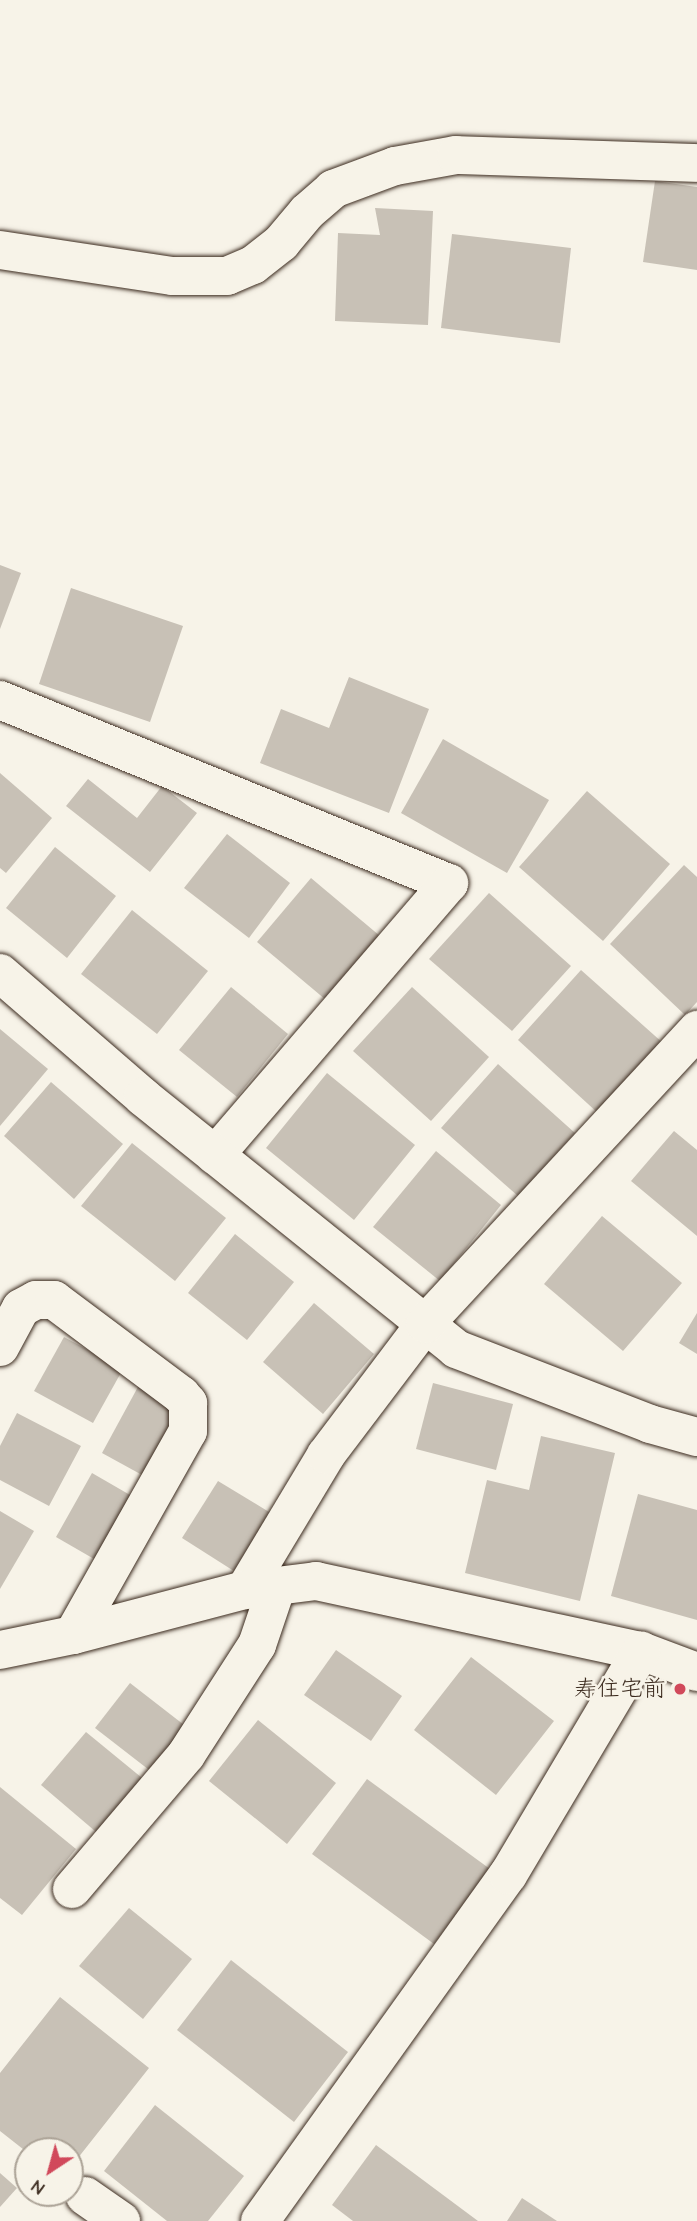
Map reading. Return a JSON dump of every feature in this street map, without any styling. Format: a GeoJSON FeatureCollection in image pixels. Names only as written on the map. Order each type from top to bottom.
{"type":"FeatureCollection","features":[{"type":"Feature","properties":{"kind":"street"},"geometry":{"type":"LineString","coordinates":[[0,250],[172,276],[227,276],[253,265],[281,243],[307,212],[333,190],[394,166],[456,155],[697,163]]}},
{"type":"Feature","properties":{"kind":"street"},"geometry":{"type":"LineString","coordinates":[[0,700],[449,883],[215,1155]]}},
{"type":"Feature","properties":{"kind":"street"},"geometry":{"type":"LineString","coordinates":[[0,973],[215,1155],[456,1349],[650,1424],[697,1437]]}},
{"type":"Feature","properties":{"kind":"street"},"geometry":{"type":"LineString","coordinates":[[72,1889],[186,1755],[257,1644],[261,1588],[327,1455],[425,1324],[690,1051]]}},
{"type":"Feature","properties":{"kind":"street"},"geometry":{"type":"LineString","coordinates":[[0,1347],[21,1308],[36,1300],[54,1300],[188,1403],[188,1431],[73,1635]]}},
{"type":"Feature","properties":{"kind":"street"},"geometry":{"type":"LineString","coordinates":[[0,1650],[73,1635],[261,1588],[316,1581],[642,1651],[697,1672]]}},
{"type":"Feature","properties":{"kind":"street"},"geometry":{"type":"LineString","coordinates":[[260,2221],[508,1875],[642,1651]]}},
{"type":"Feature","properties":{"kind":"street"},"geometry":{"type":"LineString","coordinates":[[85,2196],[121,2221]]}},
{"type":"Feature","properties":{"kind":"building"},"geometry":{"type":"Polygon","coordinates":[[[655,181],[697,187],[697,270],[643,262],[655,181]]]}},
{"type":"Feature","properties":{"kind":"building"},"geometry":{"type":"Polygon","coordinates":[[[375,208],[433,211],[428,325],[335,321],[338,233],[380,235],[375,208]]]}},
{"type":"Feature","properties":{"kind":"building"},"geometry":{"type":"Polygon","coordinates":[[[452,234],[571,248],[560,343],[441,328],[452,234]]]}},
{"type":"Feature","properties":{"kind":"building"},"geometry":{"type":"Polygon","coordinates":[[[0,565],[21,573],[0,629],[0,565]]]}},
{"type":"Feature","properties":{"kind":"building"},"geometry":{"type":"Polygon","coordinates":[[[71,588],[183,626],[150,722],[39,684],[71,588]]]}},
{"type":"Feature","properties":{"kind":"building"},"geometry":{"type":"Polygon","coordinates":[[[349,677],[429,709],[389,813],[260,763],[281,709],[329,728],[349,677]]]}},
{"type":"Feature","properties":{"kind":"building"},"geometry":{"type":"Polygon","coordinates":[[[443,739],[549,800],[507,873],[401,813],[443,739]]]}},
{"type":"Feature","properties":{"kind":"building"},"geometry":{"type":"Polygon","coordinates":[[[0,773],[52,818],[6,873],[0,868],[0,773]]]}},
{"type":"Feature","properties":{"kind":"building"},"geometry":{"type":"Polygon","coordinates":[[[88,779],[137,818],[162,786],[197,813],[150,872],[66,806],[88,779]]]}},
{"type":"Feature","properties":{"kind":"building"},"geometry":{"type":"Polygon","coordinates":[[[587,791],[670,864],[603,941],[519,867],[587,791]]]}},
{"type":"Feature","properties":{"kind":"building"},"geometry":{"type":"Polygon","coordinates":[[[227,834],[290,883],[249,938],[184,888],[227,834]]]}},
{"type":"Feature","properties":{"kind":"building"},"geometry":{"type":"Polygon","coordinates":[[[55,847],[116,896],[67,958],[6,908],[55,847]]]}},
{"type":"Feature","properties":{"kind":"building"},"geometry":{"type":"Polygon","coordinates":[[[684,865],[697,877],[697,1002],[685,1015],[610,944],[684,865]]]}},
{"type":"Feature","properties":{"kind":"building"},"geometry":{"type":"Polygon","coordinates":[[[311,878],[380,936],[326,1000],[257,942],[311,878]]]}},
{"type":"Feature","properties":{"kind":"building"},"geometry":{"type":"Polygon","coordinates":[[[489,893],[571,966],[512,1031],[429,959],[489,893]]]}},
{"type":"Feature","properties":{"kind":"building"},"geometry":{"type":"Polygon","coordinates":[[[132,910],[208,971],[157,1034],[81,974],[132,910]]]}},
{"type":"Feature","properties":{"kind":"building"},"geometry":{"type":"Polygon","coordinates":[[[581,970],[663,1043],[599,1114],[518,1040],[581,970]]]}},
{"type":"Feature","properties":{"kind":"building"},"geometry":{"type":"Polygon","coordinates":[[[231,987],[288,1034],[237,1097],[179,1050],[231,987]]]}},
{"type":"Feature","properties":{"kind":"building"},"geometry":{"type":"Polygon","coordinates":[[[412,987],[489,1057],[431,1121],[353,1051],[412,987]]]}},
{"type":"Feature","properties":{"kind":"building"},"geometry":{"type":"Polygon","coordinates":[[[0,1029],[48,1069],[0,1126],[0,1029]]]}},
{"type":"Feature","properties":{"kind":"building"},"geometry":{"type":"Polygon","coordinates":[[[498,1064],[575,1133],[518,1196],[441,1128],[498,1064]]]}},
{"type":"Feature","properties":{"kind":"building"},"geometry":{"type":"Polygon","coordinates":[[[327,1073],[415,1145],[354,1220],[266,1148],[327,1073]]]}},
{"type":"Feature","properties":{"kind":"building"},"geometry":{"type":"Polygon","coordinates":[[[51,1082],[123,1144],[74,1199],[4,1136],[51,1082]]]}},
{"type":"Feature","properties":{"kind":"building"},"geometry":{"type":"Polygon","coordinates":[[[674,1131],[697,1150],[697,1236],[631,1181],[674,1131]]]}},
{"type":"Feature","properties":{"kind":"building"},"geometry":{"type":"Polygon","coordinates":[[[132,1143],[226,1218],[175,1281],[81,1206],[132,1143]]]}},
{"type":"Feature","properties":{"kind":"building"},"geometry":{"type":"Polygon","coordinates":[[[436,1151],[501,1205],[440,1281],[373,1227],[436,1151]]]}},
{"type":"Feature","properties":{"kind":"building"},"geometry":{"type":"Polygon","coordinates":[[[602,1216],[682,1283],[623,1351],[544,1284],[602,1216]]]}},
{"type":"Feature","properties":{"kind":"building"},"geometry":{"type":"Polygon","coordinates":[[[235,1234],[294,1282],[247,1340],[188,1293],[235,1234]]]}},
{"type":"Feature","properties":{"kind":"building"},"geometry":{"type":"Polygon","coordinates":[[[314,1303],[374,1354],[323,1414],[263,1362],[314,1303]]]}},
{"type":"Feature","properties":{"kind":"building"},"geometry":{"type":"Polygon","coordinates":[[[697,1313],[697,1354],[679,1343],[697,1313]]]}},
{"type":"Feature","properties":{"kind":"building"},"geometry":{"type":"Polygon","coordinates":[[[64,1337],[123,1369],[93,1423],[34,1391],[64,1337]]]}},
{"type":"Feature","properties":{"kind":"building"},"geometry":{"type":"Polygon","coordinates":[[[433,1383],[513,1404],[496,1470],[416,1449],[433,1383]]]}},
{"type":"Feature","properties":{"kind":"building"},"geometry":{"type":"Polygon","coordinates":[[[139,1385],[190,1413],[153,1481],[102,1453],[139,1385]]]}},
{"type":"Feature","properties":{"kind":"building"},"geometry":{"type":"Polygon","coordinates":[[[17,1413],[81,1446],[49,1506],[0,1480],[0,1446],[17,1413]]]}},
{"type":"Feature","properties":{"kind":"building"},"geometry":{"type":"Polygon","coordinates":[[[541,1436],[615,1453],[580,1601],[465,1573],[487,1480],[529,1490],[541,1436]]]}},
{"type":"Feature","properties":{"kind":"building"},"geometry":{"type":"Polygon","coordinates":[[[92,1473],[137,1499],[101,1563],[56,1537],[92,1473]]]}},
{"type":"Feature","properties":{"kind":"building"},"geometry":{"type":"Polygon","coordinates":[[[218,1481],[274,1515],[237,1573],[182,1538],[218,1481]]]}},
{"type":"Feature","properties":{"kind":"building"},"geometry":{"type":"Polygon","coordinates":[[[638,1494],[697,1510],[697,1620],[611,1596],[638,1494]]]}},
{"type":"Feature","properties":{"kind":"building"},"geometry":{"type":"Polygon","coordinates":[[[0,1511],[34,1531],[0,1589],[0,1511]]]}},
{"type":"Feature","properties":{"kind":"building"},"geometry":{"type":"Polygon","coordinates":[[[336,1650],[402,1696],[371,1741],[304,1695],[336,1650]]]}},
{"type":"Feature","properties":{"kind":"building"},"geometry":{"type":"Polygon","coordinates":[[[471,1657],[554,1721],[496,1795],[414,1730],[471,1657]]]}},
{"type":"Feature","properties":{"kind":"building"},"geometry":{"type":"Polygon","coordinates":[[[130,1683],[188,1728],[153,1773],[95,1728],[130,1683]]]}},
{"type":"Feature","properties":{"kind":"building"},"geometry":{"type":"Polygon","coordinates":[[[258,1720],[336,1783],[287,1844],[209,1781],[258,1720]]]}},
{"type":"Feature","properties":{"kind":"building"},"geometry":{"type":"Polygon","coordinates":[[[86,1732],[147,1782],[102,1837],[41,1785],[86,1732]]]}},
{"type":"Feature","properties":{"kind":"building"},"geometry":{"type":"Polygon","coordinates":[[[367,1779],[490,1869],[434,1944],[312,1854],[367,1779]]]}},
{"type":"Feature","properties":{"kind":"building"},"geometry":{"type":"Polygon","coordinates":[[[0,1787],[76,1849],[22,1915],[0,1898],[0,1787]]]}},
{"type":"Feature","properties":{"kind":"building"},"geometry":{"type":"Polygon","coordinates":[[[129,1908],[192,1959],[143,2019],[79,1966],[129,1908]]]}},
{"type":"Feature","properties":{"kind":"building"},"geometry":{"type":"Polygon","coordinates":[[[231,1960],[348,2052],[294,2122],[177,2030],[231,1960]]]}},
{"type":"Feature","properties":{"kind":"building"},"geometry":{"type":"Polygon","coordinates":[[[60,1997],[149,2068],[84,2150],[84,2137],[14,2137],[14,2142],[0,2131],[0,2073],[60,1997]]]}},
{"type":"Feature","properties":{"kind":"building"},"geometry":{"type":"Polygon","coordinates":[[[155,2105],[244,2176],[208,2221],[167,2221],[104,2171],[155,2105]]]}},
{"type":"Feature","properties":{"kind":"building"},"geometry":{"type":"Polygon","coordinates":[[[376,2145],[478,2221],[353,2221],[332,2205],[376,2145]]]}},
{"type":"Feature","properties":{"kind":"building"},"geometry":{"type":"Polygon","coordinates":[[[0,2173],[14,2185],[14,2191],[0,2207],[0,2173]]]}},
{"type":"Feature","properties":{"kind":"building"},"geometry":{"type":"Polygon","coordinates":[[[522,2198],[557,2221],[507,2221],[522,2198]]]}},
{"type":"Feature","properties":{"kind":"place","name":"寿住宅前"},"geometry":{"type":"Point","coordinates":[680,1689]}}]}
